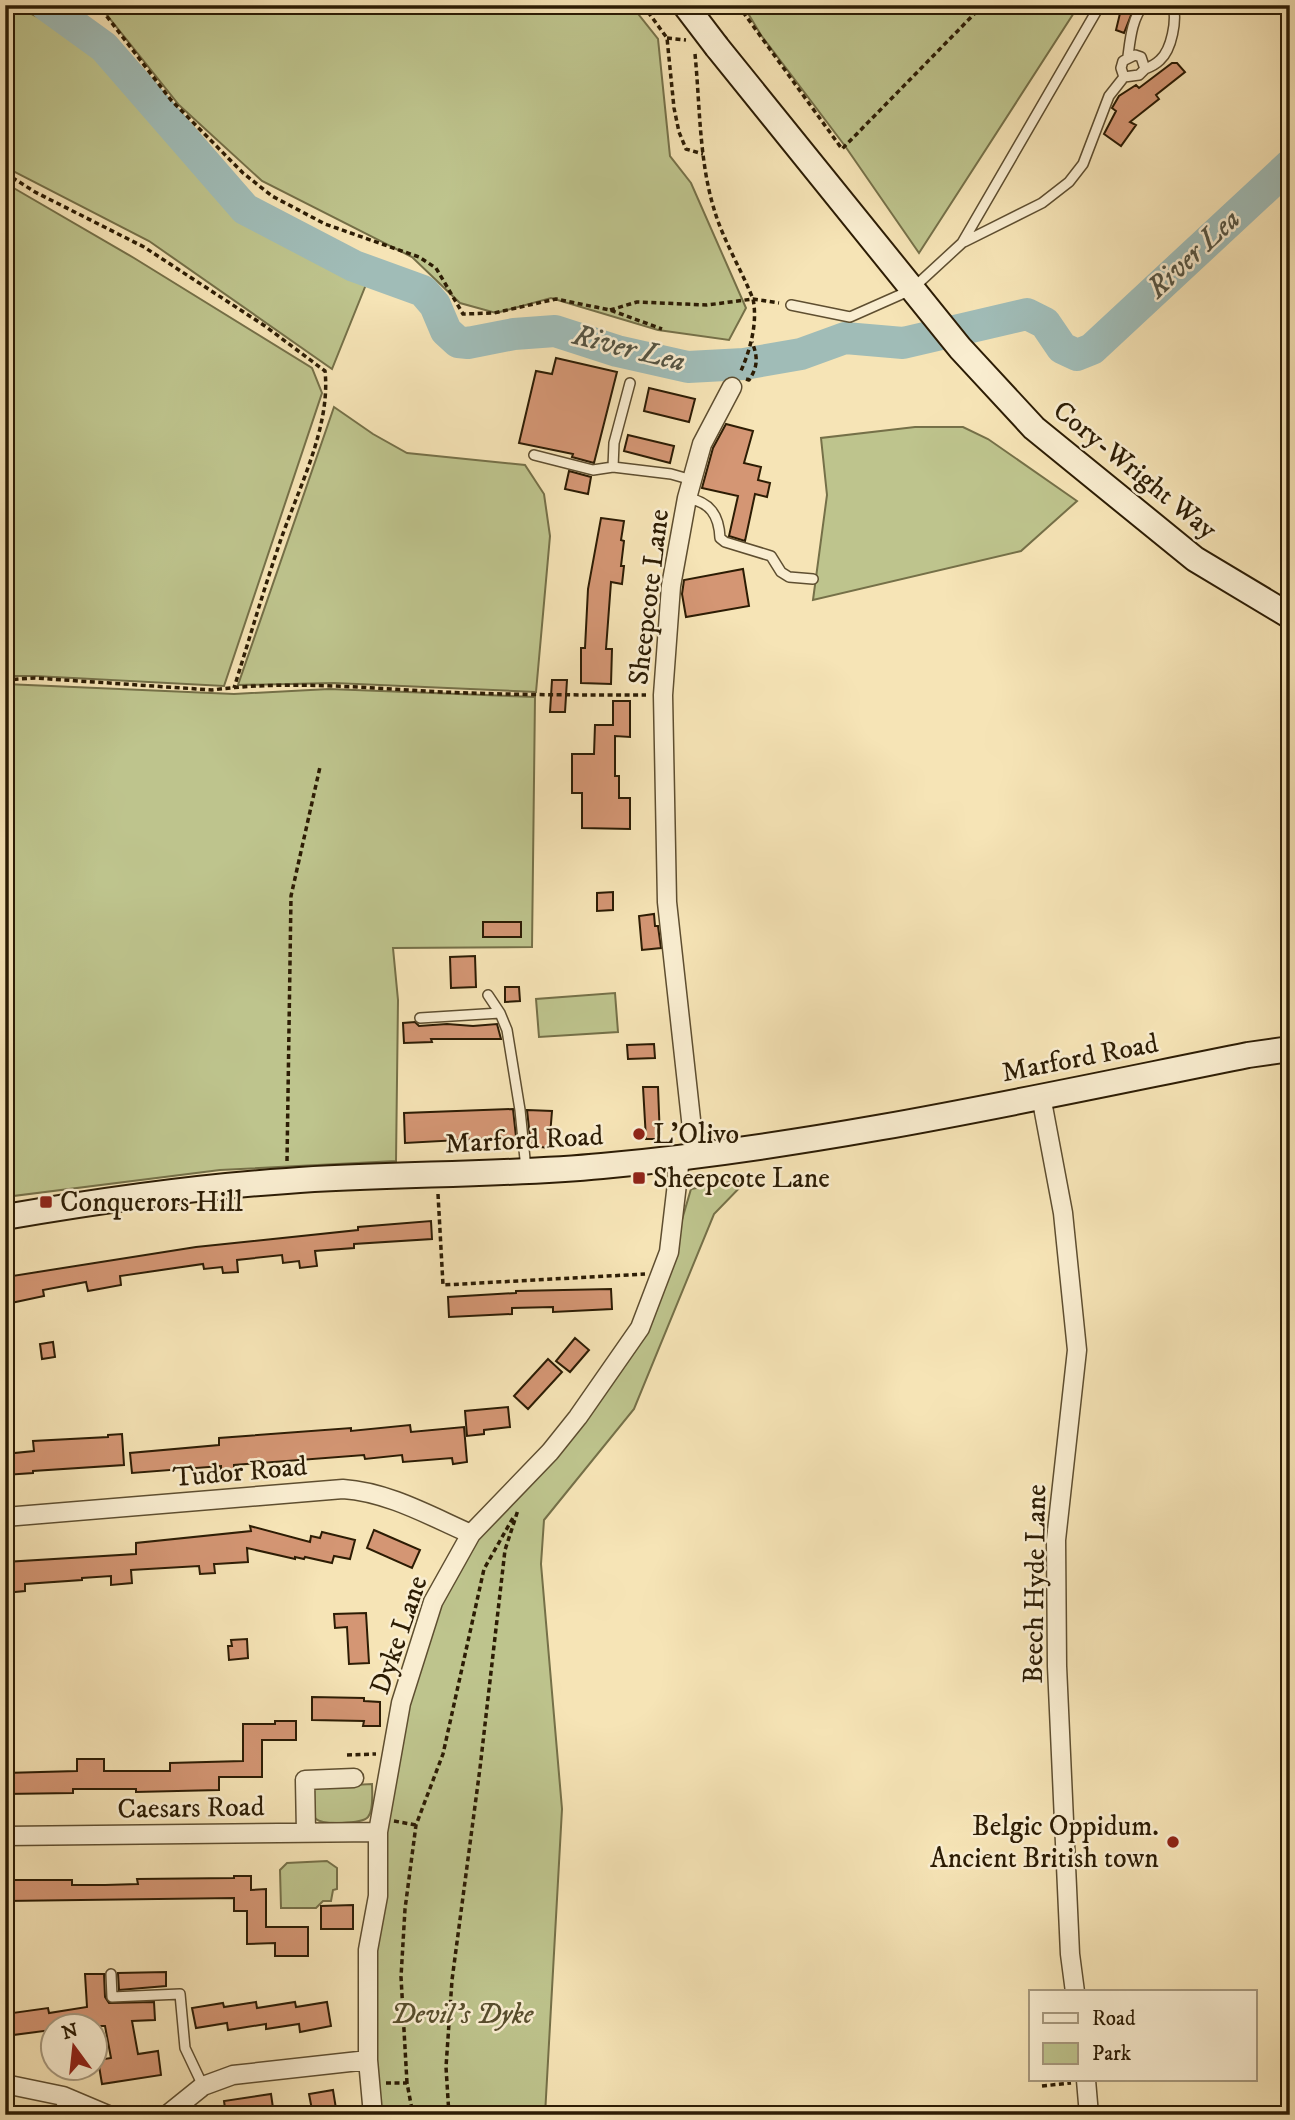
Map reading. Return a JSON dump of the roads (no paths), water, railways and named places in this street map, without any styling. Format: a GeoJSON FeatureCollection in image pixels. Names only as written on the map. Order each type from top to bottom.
{"type":"FeatureCollection","features":[{"type":"Feature","properties":{"kind":"street"},"geometry":{"type":"LineString","coordinates":[[685,5],[706,49],[911,290]]}},
{"type":"Feature","properties":{"kind":"street","name":"Cory-Wright Way"},"geometry":{"type":"LineString","coordinates":[[911,290],[1034,428],[1195,559],[1290,616]]}},
{"type":"Feature","properties":{"kind":"street","name":"Sheepcote Lane"},"geometry":{"type":"LineString","coordinates":[[687,1157],[667,902],[663,695],[671,586],[687,498],[702,444],[737,379]]}},
{"type":"Feature","properties":{"kind":"street","name":"Marford Road"},"geometry":{"type":"LineString","coordinates":[[8,1217],[123,1198],[287,1181],[526,1171],[687,1157],[827,1137],[1290,1049]]}},
{"type":"Feature","properties":{"kind":"street","name":"Beech Hyde Lane"},"geometry":{"type":"LineString","coordinates":[[1041,1096],[1063,1213],[1077,1350],[1056,1539],[1057,1667],[1070,1954],[1075,1990]]}},
{"type":"Feature","properties":{"kind":"street","name":"Dyke Lane"},"geometry":{"type":"LineString","coordinates":[[373,2115],[368,2060],[368,1950],[378,1896],[377,1832],[401,1703],[433,1602],[471,1534],[550,1452],[578,1417],[640,1328],[668,1252],[687,1157]]}},
{"type":"Feature","properties":{"kind":"street","name":"Tudor Road"},"geometry":{"type":"LineString","coordinates":[[5,1517],[343,1489],[363,1490],[380,1495],[471,1534]]}},
{"type":"Feature","properties":{"kind":"street"},"geometry":{"type":"LineString","coordinates":[[306,1832],[305,1780],[354,1778]]}},
{"type":"Feature","properties":{"kind":"street","name":"Caesars Road"},"geometry":{"type":"LineString","coordinates":[[5,1836],[377,1832]]}},
{"type":"Feature","properties":{"kind":"street"},"geometry":{"type":"LineString","coordinates":[[167,2115],[204,2086],[233,2075],[368,2060]]}},
{"type":"Feature","properties":{"kind":"street"},"geometry":{"type":"LineString","coordinates":[[1086,2082],[1089,2115]]}},
{"type":"Feature","properties":{"kind":"street"},"geometry":{"type":"LineString","coordinates":[[5,2084],[63,2096],[108,2115]]}},
{"type":"Feature","properties":{"kind":"lane"},"geometry":{"type":"LineString","coordinates":[[962,243],[1100,5]]}},
{"type":"Feature","properties":{"kind":"lane"},"geometry":{"type":"LineString","coordinates":[[1128,56],[1130,40],[1140,9],[1144,5]]}},
{"type":"Feature","properties":{"kind":"lane"},"geometry":{"type":"LineString","coordinates":[[1124,77],[1132,77],[1160,60],[1167,49],[1175,20],[1173,5]]}},
{"type":"Feature","properties":{"kind":"lane"},"geometry":{"type":"LineString","coordinates":[[1124,77],[1121,68],[1128,56],[1141,57],[1145,69]]}},
{"type":"Feature","properties":{"kind":"lane"},"geometry":{"type":"LineString","coordinates":[[792,304],[850,317],[911,290],[962,243],[1042,203],[1069,182],[1083,164],[1109,96],[1124,77]]}},
{"type":"Feature","properties":{"kind":"lane"},"geometry":{"type":"LineString","coordinates":[[613,467],[614,443],[630,383]]}},
{"type":"Feature","properties":{"kind":"lane"},"geometry":{"type":"LineString","coordinates":[[534,455],[593,470],[613,467],[671,474],[692,480]]}},
{"type":"Feature","properties":{"kind":"lane"},"geometry":{"type":"LineString","coordinates":[[687,498],[701,500],[712,509],[720,538],[725,542],[771,556],[781,572],[789,577],[813,579]]}},
{"type":"Feature","properties":{"kind":"lane"},"geometry":{"type":"LineString","coordinates":[[488,995],[507,1030],[520,1110],[526,1171]]}},
{"type":"Feature","properties":{"kind":"lane"},"geometry":{"type":"LineString","coordinates":[[420,1018],[500,1013]]}},
{"type":"Feature","properties":{"kind":"lane"},"geometry":{"type":"LineString","coordinates":[[111,1974],[112,1997],[180,1994],[185,2048],[204,2086]]}},
{"type":"Feature","properties":{"kind":"lane"},"geometry":{"type":"LineString","coordinates":[[60,2115],[63,2096]]}},
{"type":"Feature","properties":{"kind":"waterway","name":"River Lea"},"geometry":{"type":"LineString","coordinates":[[46,5],[104,47],[245,209],[354,266],[423,291],[435,305],[446,331],[458,342],[468,343],[514,334],[555,331],[617,351],[688,367],[744,364],[801,354],[845,338],[903,343],[1027,314],[1045,323],[1062,348],[1077,355],[1092,349],[1290,165]]}},
{"type":"Feature","properties":{"kind":"place","name":"L'Olivo"},"geometry":{"type":"Point","coordinates":[639,1134]}},
{"type":"Feature","properties":{"kind":"place","name":"Sheepcote Lane"},"geometry":{"type":"Point","coordinates":[639,1178]}},
{"type":"Feature","properties":{"kind":"place","name":"Conquerors Hill"},"geometry":{"type":"Point","coordinates":[46,1202]}},
{"type":"Feature","properties":{"kind":"place","name":"Belgic Oppidum. Ancient British town"},"geometry":{"type":"Point","coordinates":[1173,1842]}},
{"type":"Feature","properties":{"kind":"park label","name":"Devil's Dyke"},"geometry":{"type":"Point","coordinates":[462,2014]}}]}
